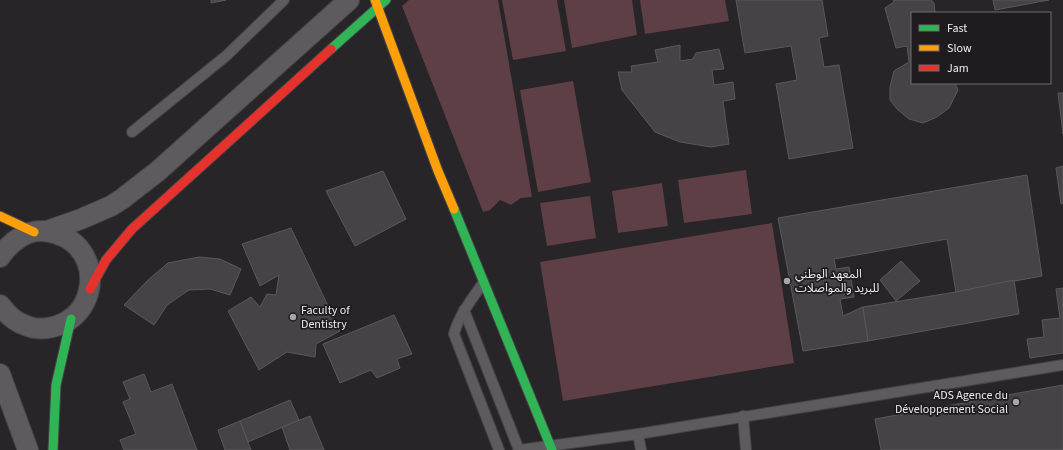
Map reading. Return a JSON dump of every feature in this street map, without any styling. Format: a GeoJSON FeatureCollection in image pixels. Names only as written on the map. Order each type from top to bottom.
{"type":"FeatureCollection","features":[{"type":"Feature","properties":{"kind":"street"},"geometry":{"type":"LineString","coordinates":[[0,257],[7,247],[19,237],[81,219],[111,206],[122,199],[158,171],[348,0]]}},
{"type":"Feature","properties":{"kind":"street"},"geometry":{"type":"LineString","coordinates":[[0,305],[10,317],[24,325],[40,329],[56,327],[71,320],[83,306],[90,289],[106,260],[132,229],[376,4],[386,0]]}},
{"type":"Feature","properties":{"kind":"street"},"geometry":{"type":"LineString","coordinates":[[376,4],[438,171],[551,448]]}},
{"type":"Feature","properties":{"kind":"street"},"geometry":{"type":"LineString","coordinates":[[0,216],[40,232],[62,236],[76,244],[86,257],[90,273],[90,289]]}},
{"type":"Feature","properties":{"kind":"street"},"geometry":{"type":"LineString","coordinates":[[53,450],[56,385],[71,320]]}},
{"type":"Feature","properties":{"kind":"street"},"geometry":{"type":"LineString","coordinates":[[0,374],[28,450]]}},
{"type":"Feature","properties":{"kind":"lane"},"geometry":{"type":"LineString","coordinates":[[132,132],[226,56],[284,0]]}},
{"type":"Feature","properties":{"kind":"lane"},"geometry":{"type":"LineString","coordinates":[[484,283],[464,310],[456,324],[454,334],[499,450]]}},
{"type":"Feature","properties":{"kind":"lane"},"geometry":{"type":"LineString","coordinates":[[464,310],[519,450],[551,448],[1063,365]]}},
{"type":"Feature","properties":{"kind":"lane"},"geometry":{"type":"LineString","coordinates":[[743,416],[746,450]]}},
{"type":"Feature","properties":{"kind":"lane"},"geometry":{"type":"LineString","coordinates":[[638,434],[640,450]]}},
{"type":"Feature","properties":{"kind":"shaded area"},"geometry":{"type":"Polygon","coordinates":[[[409,0],[498,0],[532,197],[521,198],[511,205],[500,200],[490,210],[483,212],[402,6],[409,0]]]}},
{"type":"Feature","properties":{"kind":"shaded area"},"geometry":{"type":"Polygon","coordinates":[[[502,0],[557,0],[566,51],[513,60],[502,0]]]}},
{"type":"Feature","properties":{"kind":"shaded area"},"geometry":{"type":"Polygon","coordinates":[[[564,0],[632,0],[637,35],[572,48],[564,0]]]}},
{"type":"Feature","properties":{"kind":"shaded area"},"geometry":{"type":"Polygon","coordinates":[[[640,0],[725,0],[729,21],[645,34],[640,0]]]}},
{"type":"Feature","properties":{"kind":"shaded area"},"geometry":{"type":"Polygon","coordinates":[[[573,81],[591,182],[538,192],[520,90],[573,81]]]}},
{"type":"Feature","properties":{"kind":"shaded area"},"geometry":{"type":"Polygon","coordinates":[[[746,170],[752,214],[684,223],[678,180],[746,170]]]}},
{"type":"Feature","properties":{"kind":"shaded area"},"geometry":{"type":"Polygon","coordinates":[[[662,183],[668,226],[618,233],[612,191],[662,183]]]}},
{"type":"Feature","properties":{"kind":"shaded area"},"geometry":{"type":"Polygon","coordinates":[[[590,196],[596,238],[547,246],[540,203],[590,196]]]}},
{"type":"Feature","properties":{"kind":"shaded area"},"geometry":{"type":"Polygon","coordinates":[[[772,223],[794,363],[563,401],[540,262],[772,223]]]}},
{"type":"Feature","properties":{"kind":"building"},"geometry":{"type":"Polygon","coordinates":[[[211,0],[226,0],[211,3],[211,0]]]}},
{"type":"Feature","properties":{"kind":"building"},"geometry":{"type":"Polygon","coordinates":[[[736,0],[822,0],[828,36],[819,38],[824,67],[839,65],[853,148],[789,159],[776,84],[797,80],[791,46],[745,53],[736,0]]]}},
{"type":"Feature","properties":{"kind":"building"},"geometry":{"type":"Polygon","coordinates":[[[893,0],[931,0],[934,3],[935,12],[911,12],[911,84],[955,84],[958,90],[949,108],[937,117],[923,123],[909,119],[897,109],[890,100],[890,87],[894,71],[909,62],[907,46],[896,48],[885,8],[894,2],[893,0]]]}},
{"type":"Feature","properties":{"kind":"building"},"geometry":{"type":"Polygon","coordinates":[[[993,0],[1049,0],[995,10],[993,0]]]}},
{"type":"Feature","properties":{"kind":"building"},"geometry":{"type":"Polygon","coordinates":[[[680,45],[680,61],[693,59],[696,53],[719,49],[724,69],[712,70],[714,85],[733,82],[735,99],[723,101],[729,144],[711,147],[680,142],[655,132],[622,90],[618,72],[632,72],[631,66],[658,62],[655,50],[680,45]]]}},
{"type":"Feature","properties":{"kind":"building"},"geometry":{"type":"Polygon","coordinates":[[[1058,93],[1063,93],[1063,134],[1058,93]]]}},
{"type":"Feature","properties":{"kind":"building"},"geometry":{"type":"Polygon","coordinates":[[[1063,166],[1063,203],[1061,204],[1056,168],[1063,166]]]}},
{"type":"Feature","properties":{"kind":"building"},"geometry":{"type":"Polygon","coordinates":[[[383,171],[406,219],[355,246],[326,191],[383,171]]]}},
{"type":"Feature","properties":{"kind":"building"},"geometry":{"type":"Polygon","coordinates":[[[1027,175],[1042,276],[956,292],[947,239],[834,259],[836,269],[849,267],[854,297],[840,299],[843,316],[863,307],[868,341],[803,351],[778,218],[1027,175]]]}},
{"type":"Feature","properties":{"kind":"building"},"geometry":{"type":"Polygon","coordinates":[[[291,228],[340,331],[316,344],[315,357],[287,352],[259,370],[228,311],[251,297],[260,307],[267,294],[276,295],[279,275],[260,286],[242,244],[291,228]]]}},
{"type":"Feature","properties":{"kind":"building"},"geometry":{"type":"Polygon","coordinates":[[[199,257],[220,259],[241,269],[230,295],[210,289],[189,290],[167,305],[154,325],[124,305],[148,280],[168,263],[199,257]]]}},
{"type":"Feature","properties":{"kind":"building"},"geometry":{"type":"Polygon","coordinates":[[[901,261],[920,281],[896,301],[880,280],[901,261]]]}},
{"type":"Feature","properties":{"kind":"building"},"geometry":{"type":"Polygon","coordinates":[[[1014,280],[1019,314],[868,341],[863,307],[956,292],[1014,280]]]}},
{"type":"Feature","properties":{"kind":"building"},"geometry":{"type":"Polygon","coordinates":[[[1063,288],[1063,353],[1030,358],[1027,339],[1044,337],[1042,320],[1060,318],[1056,289],[1063,288]]]}},
{"type":"Feature","properties":{"kind":"building"},"geometry":{"type":"Polygon","coordinates":[[[394,315],[412,354],[397,359],[400,368],[377,378],[371,370],[340,383],[323,344],[394,315]]]}},
{"type":"Feature","properties":{"kind":"building"},"geometry":{"type":"Polygon","coordinates":[[[144,374],[151,392],[172,384],[197,450],[124,450],[120,440],[136,434],[123,402],[130,399],[123,382],[144,374]]]}},
{"type":"Feature","properties":{"kind":"building","name":"ADS Agence du Développement Social"},"geometry":{"type":"Polygon","coordinates":[[[1063,385],[1063,450],[881,450],[875,419],[1063,385]]]}},
{"type":"Feature","properties":{"kind":"building"},"geometry":{"type":"Polygon","coordinates":[[[290,400],[299,420],[248,442],[240,421],[290,400]]]}},
{"type":"Feature","properties":{"kind":"building"},"geometry":{"type":"Polygon","coordinates":[[[310,416],[324,450],[290,450],[282,427],[310,416]]]}},
{"type":"Feature","properties":{"kind":"building"},"geometry":{"type":"Polygon","coordinates":[[[240,421],[251,450],[225,450],[218,430],[240,421]]]}},
{"type":"Feature","properties":{"kind":"traffic: fast"},"geometry":{"type":"LineString","coordinates":[[331,49],[386,0]]}},
{"type":"Feature","properties":{"kind":"traffic: fast"},"geometry":{"type":"LineString","coordinates":[[454,209],[552,450]]}},
{"type":"Feature","properties":{"kind":"traffic: fast"},"geometry":{"type":"LineString","coordinates":[[53,450],[56,385],[71,319]]}},
{"type":"Feature","properties":{"kind":"traffic: slow"},"geometry":{"type":"LineString","coordinates":[[375,0],[438,171],[454,209]]}},
{"type":"Feature","properties":{"kind":"traffic: slow"},"geometry":{"type":"LineString","coordinates":[[0,216],[34,232]]}},
{"type":"Feature","properties":{"kind":"traffic: jam"},"geometry":{"type":"LineString","coordinates":[[90,289],[106,260],[132,229],[331,49]]}},
{"type":"Feature","properties":{"kind":"place","name":"المعهد الوطني للبريد والمواصلات"},"geometry":{"type":"Point","coordinates":[787,281]}},
{"type":"Feature","properties":{"kind":"place","name":"Faculty of Dentistry"},"geometry":{"type":"Point","coordinates":[293,317]}},
{"type":"Feature","properties":{"kind":"place","name":"ADS Agence du Développement Social"},"geometry":{"type":"Point","coordinates":[1016,402]}}]}
